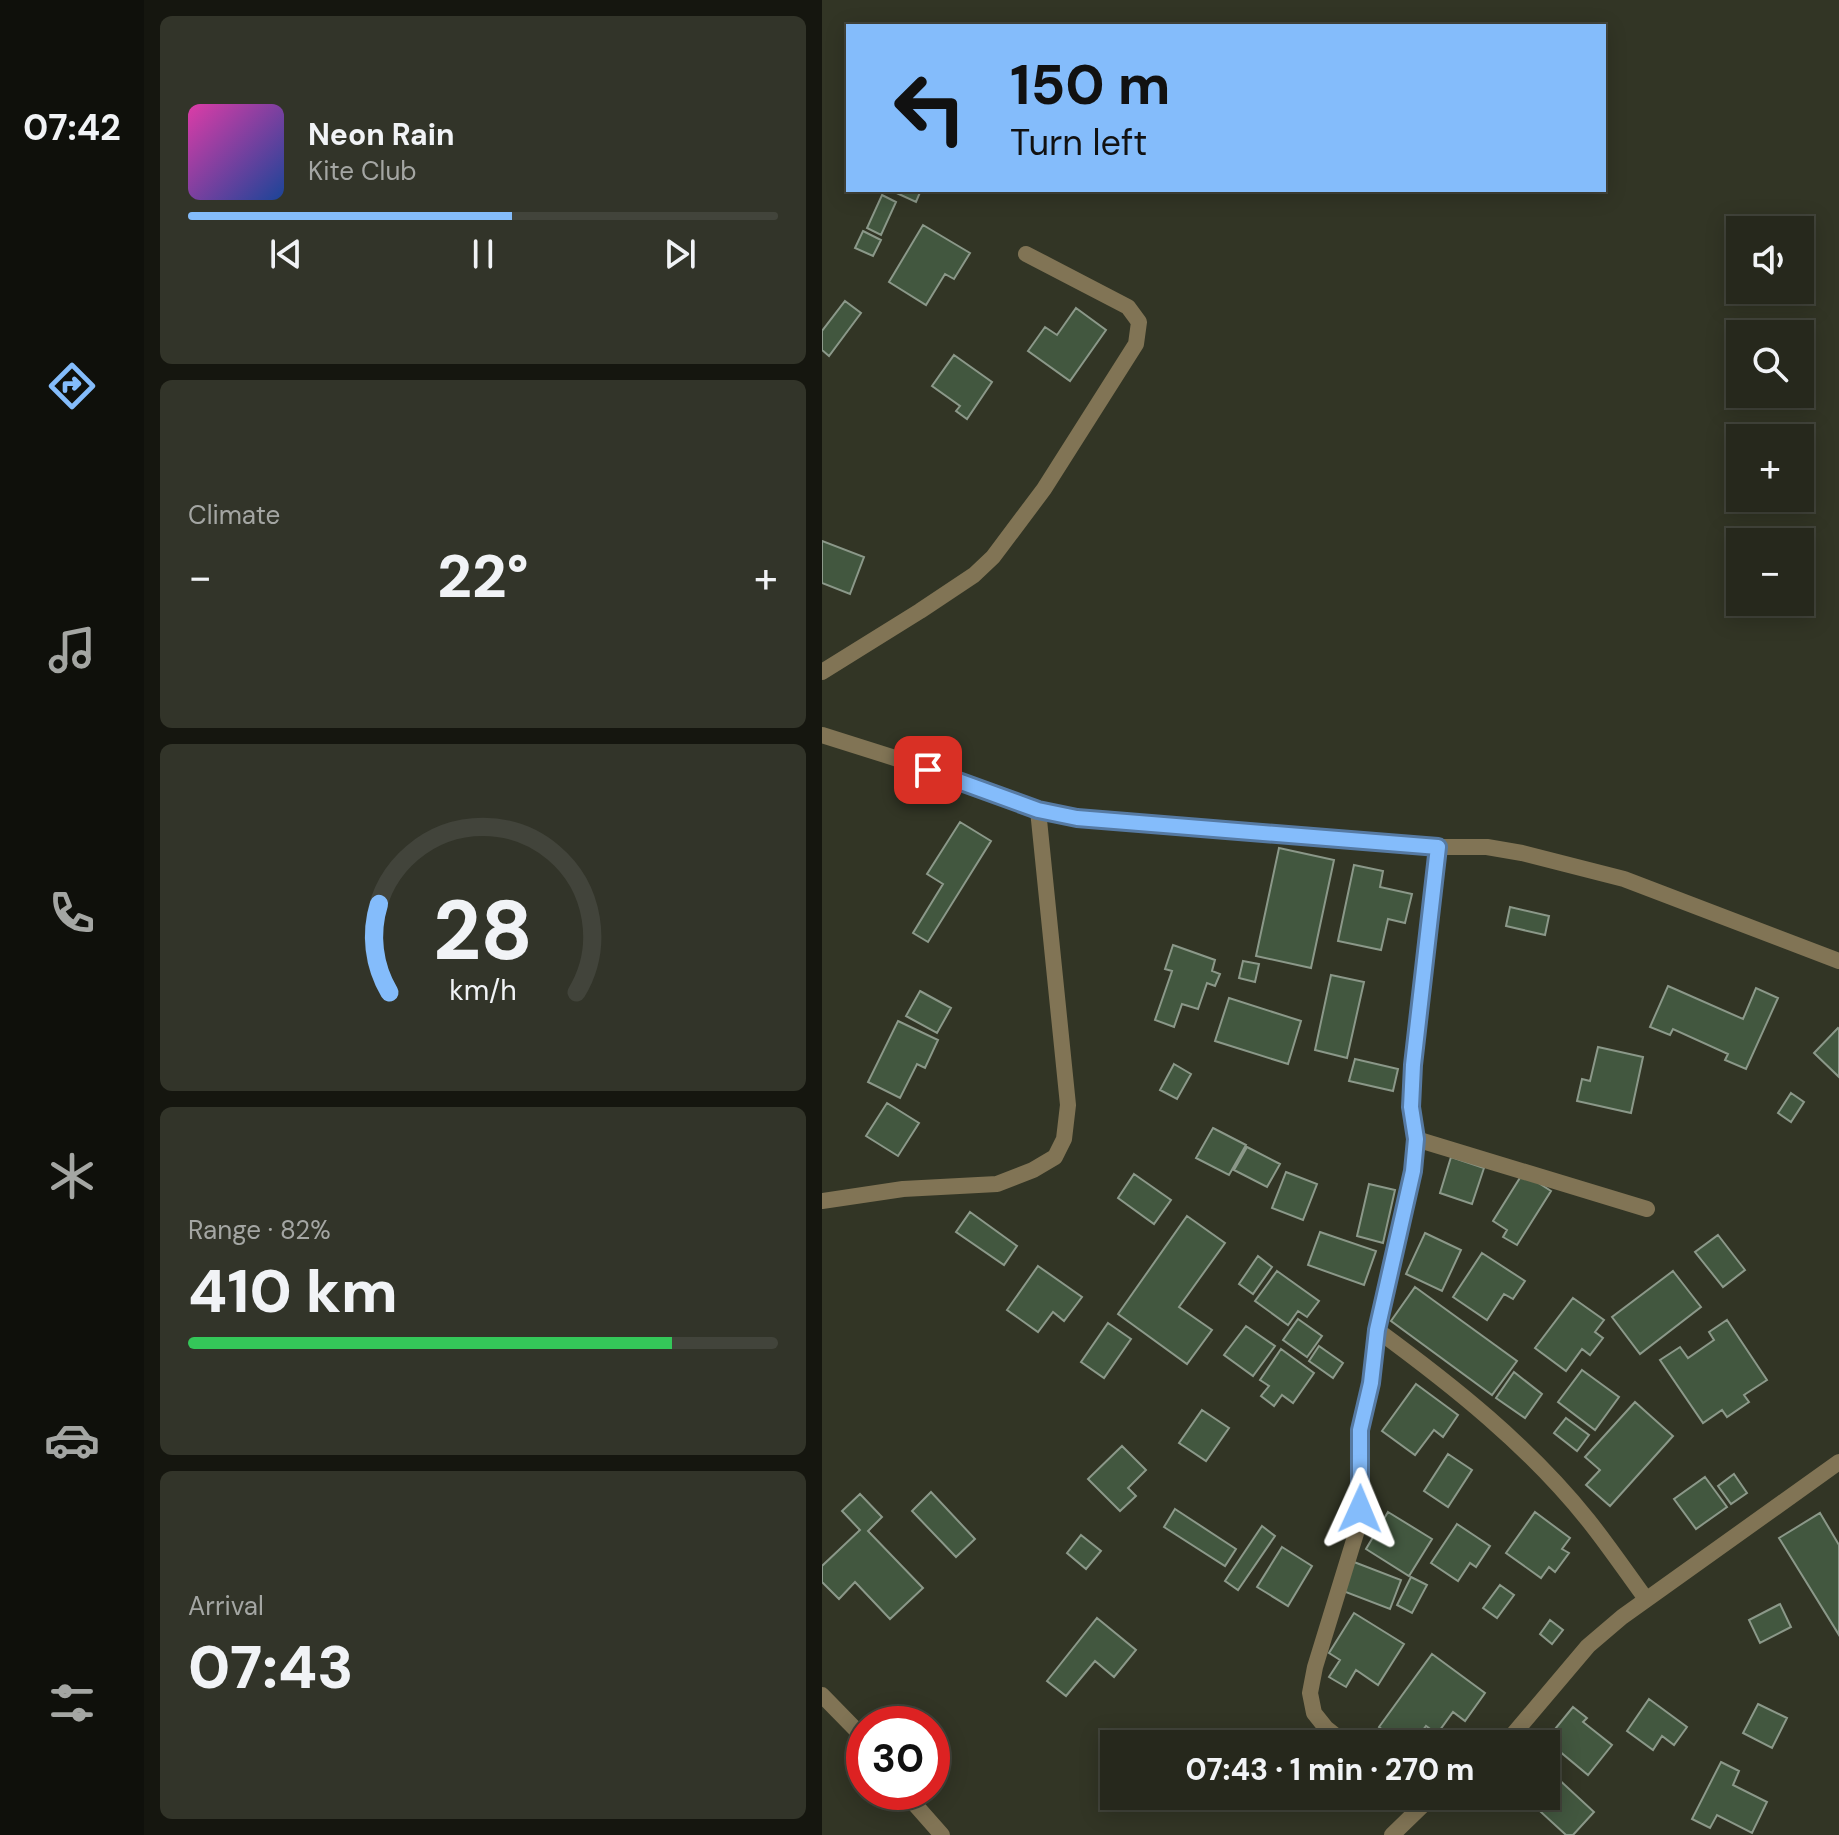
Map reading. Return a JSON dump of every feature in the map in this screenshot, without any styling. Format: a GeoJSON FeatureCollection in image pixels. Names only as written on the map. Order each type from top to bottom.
{"type":"FeatureCollection","features":[{"type":"Feature","properties":{"kind":"street"},"geometry":{"type":"LineString","coordinates":[[822,672],[974,575],[993,557],[1044,489],[1136,344],[1139,322],[1128,307],[1026,254]]}},
{"type":"Feature","properties":{"kind":"street"},"geometry":{"type":"LineString","coordinates":[[822,735],[1038,810],[1077,818],[1438,847],[1499,849],[1570,864],[1624,879],[1839,961]]}},
{"type":"Feature","properties":{"kind":"street"},"geometry":{"type":"LineString","coordinates":[[822,1201],[903,1189],[997,1184],[1033,1170],[1055,1157],[1064,1139],[1068,1105],[1038,810]]}},
{"type":"Feature","properties":{"kind":"street"},"geometry":{"type":"LineString","coordinates":[[1328,1730],[1314,1713],[1310,1693],[1315,1667],[1358,1527],[1360,1430],[1371,1383],[1377,1330],[1413,1171],[1416,1139],[1411,1107],[1413,1065],[1438,847]]}},
{"type":"Feature","properties":{"kind":"street"},"geometry":{"type":"LineString","coordinates":[[1416,1139],[1647,1209]]}},
{"type":"Feature","properties":{"kind":"street"},"geometry":{"type":"LineString","coordinates":[[1377,1330],[1512,1439],[1586,1518],[1646,1599]]}},
{"type":"Feature","properties":{"kind":"street"},"geometry":{"type":"LineString","coordinates":[[1517,1730],[1588,1646],[1646,1599],[1839,1462]]}},
{"type":"Feature","properties":{"kind":"street"},"geometry":{"type":"LineString","coordinates":[[822,1695],[846,1720]]}},
{"type":"Feature","properties":{"kind":"street"},"geometry":{"type":"LineString","coordinates":[[920,1810],[942,1835]]}},
{"type":"Feature","properties":{"kind":"street"},"geometry":{"type":"LineString","coordinates":[[1392,1835],[1415,1810]]}},
{"type":"Feature","properties":{"kind":"building"},"geometry":{"type":"Polygon","coordinates":[[[894,192],[920,192],[916,202],[894,192]]]}},
{"type":"Feature","properties":{"kind":"building"},"geometry":{"type":"Polygon","coordinates":[[[882,195],[896,202],[881,235],[867,228],[882,195]]]}},
{"type":"Feature","properties":{"kind":"building"},"geometry":{"type":"Polygon","coordinates":[[[923,225],[970,253],[954,279],[945,274],[926,305],[889,282],[923,225]]]}},
{"type":"Feature","properties":{"kind":"building"},"geometry":{"type":"Polygon","coordinates":[[[863,231],[881,240],[873,256],[855,248],[863,231]]]}},
{"type":"Feature","properties":{"kind":"building"},"geometry":{"type":"Polygon","coordinates":[[[845,301],[861,313],[829,356],[822,350],[822,331],[845,301]]]}},
{"type":"Feature","properties":{"kind":"building"},"geometry":{"type":"Polygon","coordinates":[[[1076,308],[1106,330],[1070,381],[1028,351],[1045,327],[1057,335],[1076,308]]]}},
{"type":"Feature","properties":{"kind":"building"},"geometry":{"type":"Polygon","coordinates":[[[954,355],[992,382],[967,419],[956,411],[960,406],[932,386],[954,355]]]}},
{"type":"Feature","properties":{"kind":"building"},"geometry":{"type":"Polygon","coordinates":[[[822,541],[864,557],[850,594],[822,583],[822,541]]]}},
{"type":"Feature","properties":{"kind":"building"},"geometry":{"type":"Polygon","coordinates":[[[960,822],[991,841],[928,942],[913,933],[943,884],[927,874],[960,822]]]}},
{"type":"Feature","properties":{"kind":"building"},"geometry":{"type":"Polygon","coordinates":[[[1279,848],[1334,860],[1311,968],[1256,956],[1279,848]]]}},
{"type":"Feature","properties":{"kind":"building"},"geometry":{"type":"Polygon","coordinates":[[[1354,865],[1383,871],[1380,887],[1412,894],[1405,923],[1388,919],[1381,950],[1338,941],[1354,865]]]}},
{"type":"Feature","properties":{"kind":"building"},"geometry":{"type":"Polygon","coordinates":[[[1510,907],[1549,916],[1545,935],[1506,926],[1510,907]]]}},
{"type":"Feature","properties":{"kind":"building"},"geometry":{"type":"Polygon","coordinates":[[[1173,945],[1215,960],[1212,971],[1220,974],[1215,986],[1207,983],[1198,1009],[1182,1004],[1174,1027],[1155,1020],[1172,971],[1165,969],[1173,945]]]}},
{"type":"Feature","properties":{"kind":"building"},"geometry":{"type":"Polygon","coordinates":[[[1243,961],[1259,964],[1255,982],[1239,978],[1243,961]]]}},
{"type":"Feature","properties":{"kind":"building"},"geometry":{"type":"Polygon","coordinates":[[[1331,975],[1364,982],[1347,1058],[1315,1050],[1331,975]]]}},
{"type":"Feature","properties":{"kind":"building"},"geometry":{"type":"Polygon","coordinates":[[[1668,986],[1743,1019],[1756,988],[1778,998],[1746,1069],[1725,1060],[1728,1054],[1673,1029],[1670,1035],[1650,1027],[1668,986]]]}},
{"type":"Feature","properties":{"kind":"building"},"geometry":{"type":"Polygon","coordinates":[[[920,991],[951,1008],[937,1033],[906,1016],[920,991]]]}},
{"type":"Feature","properties":{"kind":"building"},"geometry":{"type":"Polygon","coordinates":[[[1229,998],[1301,1021],[1288,1064],[1215,1041],[1229,998]]]}},
{"type":"Feature","properties":{"kind":"building"},"geometry":{"type":"Polygon","coordinates":[[[898,1021],[938,1040],[925,1068],[917,1064],[900,1098],[868,1082],[898,1021]]]}},
{"type":"Feature","properties":{"kind":"building"},"geometry":{"type":"Polygon","coordinates":[[[1839,1029],[1839,1077],[1814,1053],[1839,1029]]]}},
{"type":"Feature","properties":{"kind":"building"},"geometry":{"type":"Polygon","coordinates":[[[1598,1047],[1643,1057],[1631,1113],[1577,1101],[1582,1079],[1590,1081],[1598,1047]]]}},
{"type":"Feature","properties":{"kind":"building"},"geometry":{"type":"Polygon","coordinates":[[[1355,1059],[1398,1069],[1393,1091],[1349,1081],[1355,1059]]]}},
{"type":"Feature","properties":{"kind":"building"},"geometry":{"type":"Polygon","coordinates":[[[1174,1064],[1191,1074],[1177,1099],[1160,1090],[1174,1064]]]}},
{"type":"Feature","properties":{"kind":"building"},"geometry":{"type":"Polygon","coordinates":[[[1791,1093],[1804,1102],[1791,1122],[1778,1113],[1791,1093]]]}},
{"type":"Feature","properties":{"kind":"building"},"geometry":{"type":"Polygon","coordinates":[[[887,1103],[919,1123],[898,1156],[866,1136],[887,1103]]]}},
{"type":"Feature","properties":{"kind":"building"},"geometry":{"type":"Polygon","coordinates":[[[1213,1128],[1246,1145],[1229,1175],[1196,1158],[1213,1128]]]}},
{"type":"Feature","properties":{"kind":"building"},"geometry":{"type":"Polygon","coordinates":[[[1247,1147],[1280,1164],[1267,1187],[1234,1170],[1247,1147]]]}},
{"type":"Feature","properties":{"kind":"building"},"geometry":{"type":"Polygon","coordinates":[[[1451,1157],[1484,1168],[1472,1204],[1440,1193],[1451,1157]]]}},
{"type":"Feature","properties":{"kind":"building"},"geometry":{"type":"Polygon","coordinates":[[[1286,1172],[1317,1184],[1303,1220],[1272,1208],[1286,1172]]]}},
{"type":"Feature","properties":{"kind":"building"},"geometry":{"type":"Polygon","coordinates":[[[1523,1173],[1551,1191],[1517,1245],[1503,1237],[1507,1230],[1493,1221],[1523,1173]]]}},
{"type":"Feature","properties":{"kind":"building"},"geometry":{"type":"Polygon","coordinates":[[[1134,1174],[1171,1200],[1154,1224],[1118,1198],[1134,1174]]]}},
{"type":"Feature","properties":{"kind":"building"},"geometry":{"type":"Polygon","coordinates":[[[1369,1184],[1395,1190],[1383,1243],[1357,1236],[1369,1184]]]}},
{"type":"Feature","properties":{"kind":"building"},"geometry":{"type":"Polygon","coordinates":[[[970,1212],[1017,1246],[1004,1265],[956,1232],[970,1212]]]}},
{"type":"Feature","properties":{"kind":"building"},"geometry":{"type":"Polygon","coordinates":[[[1187,1216],[1225,1243],[1179,1307],[1212,1330],[1187,1364],[1118,1314],[1187,1216]]]}},
{"type":"Feature","properties":{"kind":"building"},"geometry":{"type":"Polygon","coordinates":[[[1320,1232],[1376,1251],[1364,1285],[1308,1265],[1320,1232]]]}},
{"type":"Feature","properties":{"kind":"building"},"geometry":{"type":"Polygon","coordinates":[[[1425,1233],[1461,1250],[1442,1291],[1406,1274],[1425,1233]]]}},
{"type":"Feature","properties":{"kind":"building"},"geometry":{"type":"Polygon","coordinates":[[[1718,1235],[1745,1270],[1723,1287],[1695,1252],[1718,1235]]]}},
{"type":"Feature","properties":{"kind":"building"},"geometry":{"type":"Polygon","coordinates":[[[1482,1253],[1525,1281],[1513,1299],[1504,1294],[1487,1320],[1453,1297],[1482,1253]]]}},
{"type":"Feature","properties":{"kind":"building"},"geometry":{"type":"Polygon","coordinates":[[[1258,1256],[1272,1267],[1253,1294],[1239,1284],[1258,1256]]]}},
{"type":"Feature","properties":{"kind":"building"},"geometry":{"type":"Polygon","coordinates":[[[1038,1266],[1082,1297],[1064,1321],[1053,1312],[1038,1332],[1007,1310],[1038,1266]]]}},
{"type":"Feature","properties":{"kind":"building"},"geometry":{"type":"Polygon","coordinates":[[[1277,1271],[1319,1301],[1307,1317],[1298,1311],[1288,1325],[1255,1301],[1277,1271]]]}},
{"type":"Feature","properties":{"kind":"building"},"geometry":{"type":"Polygon","coordinates":[[[1673,1271],[1701,1307],[1640,1354],[1612,1317],[1673,1271]]]}},
{"type":"Feature","properties":{"kind":"building"},"geometry":{"type":"Polygon","coordinates":[[[1415,1287],[1517,1361],[1492,1395],[1391,1321],[1415,1287]]]}},
{"type":"Feature","properties":{"kind":"building"},"geometry":{"type":"Polygon","coordinates":[[[1573,1298],[1604,1320],[1595,1332],[1603,1338],[1590,1355],[1582,1349],[1566,1371],[1535,1348],[1573,1298]]]}},
{"type":"Feature","properties":{"kind":"building"},"geometry":{"type":"Polygon","coordinates":[[[1298,1319],[1322,1336],[1307,1357],[1283,1340],[1298,1319]]]}},
{"type":"Feature","properties":{"kind":"building"},"geometry":{"type":"Polygon","coordinates":[[[1727,1320],[1767,1380],[1744,1395],[1749,1402],[1727,1417],[1722,1410],[1703,1423],[1660,1360],[1680,1347],[1688,1358],[1714,1340],[1709,1332],[1727,1320]]]}},
{"type":"Feature","properties":{"kind":"building"},"geometry":{"type":"Polygon","coordinates":[[[1108,1323],[1131,1339],[1104,1378],[1081,1362],[1108,1323]]]}},
{"type":"Feature","properties":{"kind":"building"},"geometry":{"type":"Polygon","coordinates":[[[1246,1326],[1275,1346],[1253,1376],[1224,1355],[1246,1326]]]}},
{"type":"Feature","properties":{"kind":"building"},"geometry":{"type":"Polygon","coordinates":[[[1319,1346],[1343,1363],[1333,1378],[1309,1361],[1319,1346]]]}},
{"type":"Feature","properties":{"kind":"building"},"geometry":{"type":"Polygon","coordinates":[[[1281,1349],[1314,1373],[1293,1403],[1282,1395],[1274,1406],[1261,1396],[1269,1386],[1260,1380],[1281,1349]]]}},
{"type":"Feature","properties":{"kind":"building"},"geometry":{"type":"Polygon","coordinates":[[[1582,1370],[1619,1397],[1595,1430],[1558,1402],[1582,1370]]]}},
{"type":"Feature","properties":{"kind":"building"},"geometry":{"type":"Polygon","coordinates":[[[1514,1372],[1542,1394],[1525,1418],[1496,1398],[1514,1372]]]}},
{"type":"Feature","properties":{"kind":"building"},"geometry":{"type":"Polygon","coordinates":[[[1416,1384],[1458,1415],[1443,1437],[1434,1430],[1415,1455],[1382,1431],[1416,1384]]]}},
{"type":"Feature","properties":{"kind":"building"},"geometry":{"type":"Polygon","coordinates":[[[1635,1402],[1673,1436],[1610,1506],[1586,1485],[1600,1470],[1585,1457],[1635,1402]]]}},
{"type":"Feature","properties":{"kind":"building"},"geometry":{"type":"Polygon","coordinates":[[[1202,1410],[1229,1428],[1206,1461],[1179,1443],[1202,1410]]]}},
{"type":"Feature","properties":{"kind":"building"},"geometry":{"type":"Polygon","coordinates":[[[1566,1418],[1589,1435],[1577,1451],[1554,1433],[1566,1418]]]}},
{"type":"Feature","properties":{"kind":"building"},"geometry":{"type":"Polygon","coordinates":[[[1122,1446],[1146,1470],[1128,1488],[1136,1496],[1120,1511],[1088,1479],[1122,1446]]]}},
{"type":"Feature","properties":{"kind":"building"},"geometry":{"type":"Polygon","coordinates":[[[1448,1454],[1472,1470],[1448,1507],[1424,1491],[1448,1454]]]}},
{"type":"Feature","properties":{"kind":"building"},"geometry":{"type":"Polygon","coordinates":[[[1734,1474],[1747,1493],[1731,1504],[1718,1486],[1734,1474]]]}},
{"type":"Feature","properties":{"kind":"building"},"geometry":{"type":"Polygon","coordinates":[[[1705,1477],[1727,1507],[1696,1529],[1674,1499],[1705,1477]]]}},
{"type":"Feature","properties":{"kind":"building"},"geometry":{"type":"Polygon","coordinates":[[[931,1492],[975,1539],[956,1557],[912,1511],[931,1492]]]}},
{"type":"Feature","properties":{"kind":"building"},"geometry":{"type":"Polygon","coordinates":[[[860,1494],[882,1517],[868,1531],[923,1588],[890,1619],[855,1582],[839,1599],[822,1582],[822,1566],[860,1530],[842,1511],[860,1494]]]}},
{"type":"Feature","properties":{"kind":"building"},"geometry":{"type":"Polygon","coordinates":[[[1175,1509],[1236,1549],[1225,1566],[1164,1527],[1175,1509]]]}},
{"type":"Feature","properties":{"kind":"building"},"geometry":{"type":"Polygon","coordinates":[[[1388,1512],[1432,1539],[1409,1576],[1366,1549],[1388,1512]]]}},
{"type":"Feature","properties":{"kind":"building"},"geometry":{"type":"Polygon","coordinates":[[[1535,1512],[1570,1538],[1562,1549],[1569,1553],[1555,1572],[1549,1567],[1541,1578],[1506,1553],[1535,1512]]]}},
{"type":"Feature","properties":{"kind":"building"},"geometry":{"type":"Polygon","coordinates":[[[1820,1513],[1839,1545],[1839,1635],[1779,1538],[1820,1513]]]}},
{"type":"Feature","properties":{"kind":"building"},"geometry":{"type":"Polygon","coordinates":[[[1457,1524],[1490,1546],[1476,1567],[1470,1563],[1458,1581],[1431,1563],[1457,1524]]]}},
{"type":"Feature","properties":{"kind":"building"},"geometry":{"type":"Polygon","coordinates":[[[1262,1526],[1275,1536],[1238,1590],[1225,1581],[1262,1526]]]}},
{"type":"Feature","properties":{"kind":"building"},"geometry":{"type":"Polygon","coordinates":[[[1081,1535],[1101,1551],[1086,1569],[1067,1553],[1081,1535]]]}},
{"type":"Feature","properties":{"kind":"building"},"geometry":{"type":"Polygon","coordinates":[[[1282,1547],[1312,1566],[1288,1606],[1257,1587],[1282,1547]]]}},
{"type":"Feature","properties":{"kind":"building"},"geometry":{"type":"Polygon","coordinates":[[[1354,1562],[1401,1580],[1390,1609],[1343,1591],[1354,1562]]]}},
{"type":"Feature","properties":{"kind":"building"},"geometry":{"type":"Polygon","coordinates":[[[1411,1577],[1427,1585],[1412,1613],[1397,1605],[1411,1577]]]}},
{"type":"Feature","properties":{"kind":"building"},"geometry":{"type":"Polygon","coordinates":[[[1500,1585],[1514,1595],[1497,1618],[1483,1608],[1500,1585]]]}},
{"type":"Feature","properties":{"kind":"building"},"geometry":{"type":"Polygon","coordinates":[[[1780,1604],[1791,1627],[1760,1643],[1749,1620],[1780,1604]]]}},
{"type":"Feature","properties":{"kind":"building"},"geometry":{"type":"Polygon","coordinates":[[[1354,1613],[1404,1644],[1378,1685],[1356,1670],[1346,1687],[1329,1677],[1340,1660],[1329,1653],[1354,1613]]]}},
{"type":"Feature","properties":{"kind":"building"},"geometry":{"type":"Polygon","coordinates":[[[1097,1618],[1136,1650],[1114,1677],[1095,1661],[1066,1696],[1047,1681],[1097,1618]]]}},
{"type":"Feature","properties":{"kind":"building"},"geometry":{"type":"Polygon","coordinates":[[[1550,1620],[1563,1630],[1552,1644],[1540,1634],[1550,1620]]]}},
{"type":"Feature","properties":{"kind":"building"},"geometry":{"type":"Polygon","coordinates":[[[1432,1654],[1485,1693],[1465,1721],[1453,1712],[1440,1730],[1426,1726],[1423,1730],[1383,1730],[1379,1727],[1432,1654]]]}},
{"type":"Feature","properties":{"kind":"building"},"geometry":{"type":"Polygon","coordinates":[[[1649,1699],[1687,1727],[1674,1745],[1662,1736],[1653,1750],[1627,1731],[1649,1699]]]}},
{"type":"Feature","properties":{"kind":"building"},"geometry":{"type":"Polygon","coordinates":[[[1758,1704],[1787,1718],[1772,1748],[1743,1733],[1758,1704]]]}},
{"type":"Feature","properties":{"kind":"building"},"geometry":{"type":"Polygon","coordinates":[[[1573,1707],[1587,1718],[1583,1722],[1612,1745],[1588,1775],[1560,1752],[1560,1730],[1554,1730],[1573,1707]]]}},
{"type":"Feature","properties":{"kind":"building"},"geometry":{"type":"Polygon","coordinates":[[[1721,1762],[1739,1771],[1733,1785],[1767,1802],[1752,1833],[1717,1815],[1710,1828],[1692,1819],[1721,1762]]]}},
{"type":"Feature","properties":{"kind":"building"},"geometry":{"type":"Polygon","coordinates":[[[1560,1781],[1594,1812],[1573,1835],[1566,1835],[1539,1810],[1560,1810],[1560,1781]]]}},
{"type":"Feature","properties":{"kind":"route"},"geometry":{"type":"LineString","coordinates":[[928,770],[1038,810],[1077,818],[1438,847],[1413,1065],[1411,1107],[1416,1139],[1413,1171],[1377,1330],[1371,1383],[1360,1430],[1360,1509]]}}]}
